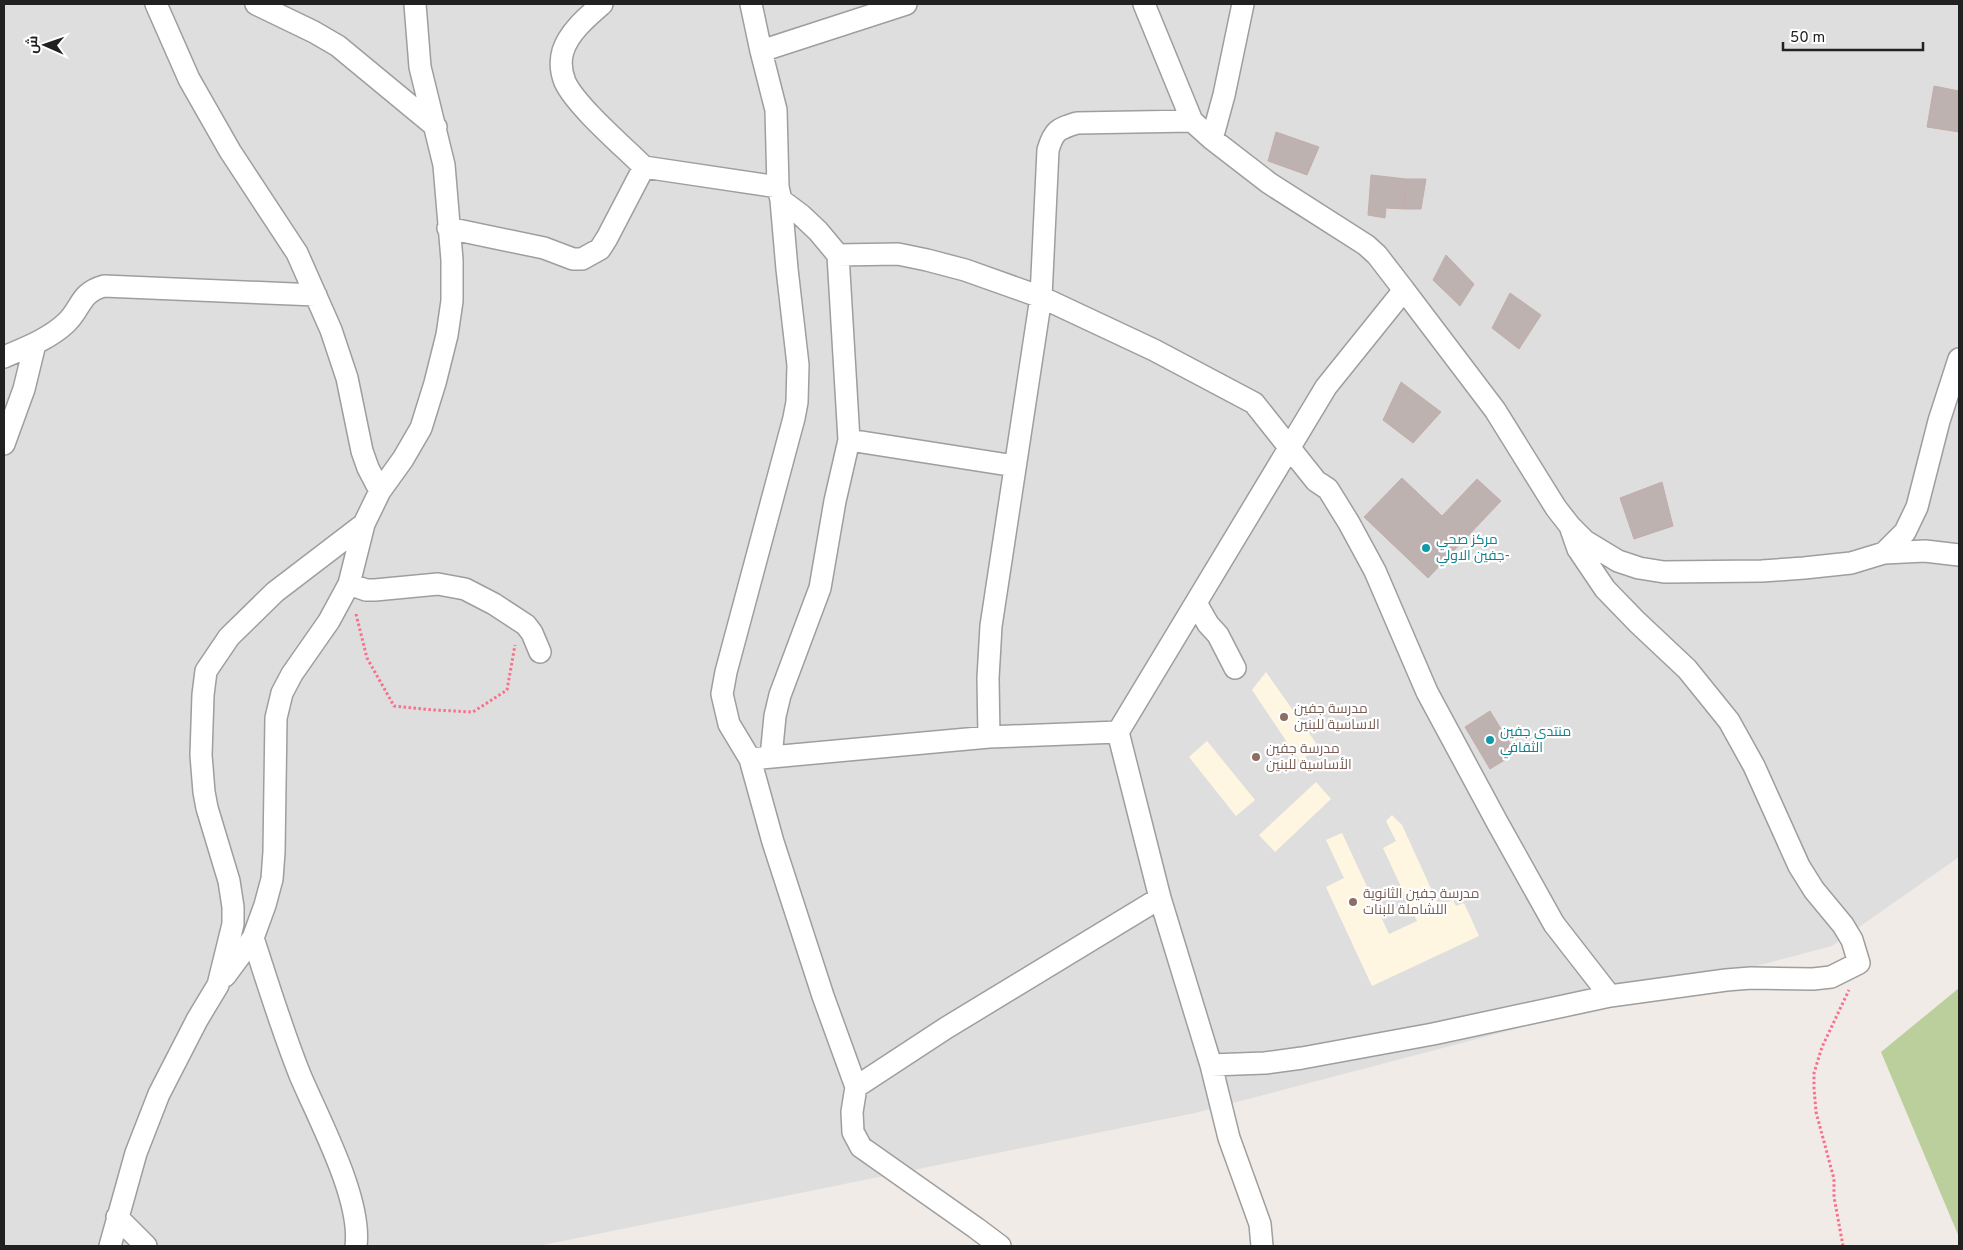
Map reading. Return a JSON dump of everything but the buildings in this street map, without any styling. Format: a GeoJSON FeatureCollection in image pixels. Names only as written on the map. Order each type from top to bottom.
{"type":"FeatureCollection","features":[{"type":"Feature","properties":{"kind":"street"},"geometry":{"type":"LineString","coordinates":[[156,4],[189,79],[230,151],[297,253],[331,330],[347,378],[362,451],[368,468],[380,491]]}},
{"type":"Feature","properties":{"kind":"street"},"geometry":{"type":"LineString","coordinates":[[256,4],[314,32],[338,46],[436,128]]}},
{"type":"Feature","properties":{"kind":"street"},"geometry":{"type":"LineString","coordinates":[[110,1246],[136,1154],[158,1094],[197,1020],[218,985],[254,938],[266,905],[272,880],[275,832],[276,718],[282,693],[292,674],[329,621],[348,584],[364,524],[380,491],[403,459],[421,428],[436,382],[447,335],[452,301],[452,260],[444,165],[420,67],[415,4]]}},
{"type":"Feature","properties":{"kind":"street"},"geometry":{"type":"LineString","coordinates":[[602,4],[586,18],[569,39],[563,52],[561,66],[565,82],[578,102],[644,167],[780,194],[818,230],[838,255],[849,440],[835,501],[820,588],[780,695],[775,716],[771,757]]}},
{"type":"Feature","properties":{"kind":"street"},"geometry":{"type":"LineString","coordinates":[[752,4],[761,51],[776,110],[780,194],[798,365],[797,402],[726,672],[722,694],[729,724],[750,759],[773,842],[823,996],[856,1087],[852,1112],[853,1132],[861,1147],[1000,1246]]}},
{"type":"Feature","properties":{"kind":"street"},"geometry":{"type":"LineString","coordinates":[[761,51],[906,4]]}},
{"type":"Feature","properties":{"kind":"street"},"geometry":{"type":"LineString","coordinates":[[1144,4],[1192,121],[1269,183],[1366,245],[1377,255],[1496,410],[1541,485],[1570,526],[1585,540],[1618,561],[1639,568],[1664,572],[1762,571],[1804,568],[1851,563],[1884,553],[1925,551],[1959,555]]}},
{"type":"Feature","properties":{"kind":"street"},"geometry":{"type":"LineString","coordinates":[[1212,139],[1224,95],[1243,4]]}},
{"type":"Feature","properties":{"kind":"street"},"geometry":{"type":"LineString","coordinates":[[989,737],[988,678],[991,626],[1041,297],[1048,150],[1053,134],[1062,128],[1077,123],[1192,121]]}},
{"type":"Feature","properties":{"kind":"street"},"geometry":{"type":"LineString","coordinates":[[448,228],[544,248],[573,259],[582,259],[591,256],[600,249],[644,167]]}},
{"type":"Feature","properties":{"kind":"street"},"geometry":{"type":"LineString","coordinates":[[838,255],[898,254],[928,260],[965,270],[1041,297],[1154,350],[1254,403],[1316,481],[1328,489],[1349,523],[1375,571],[1427,692],[1497,822],[1554,924],[1610,996]]}},
{"type":"Feature","properties":{"kind":"street"},"geometry":{"type":"LineString","coordinates":[[4,357],[34,344],[65,324],[85,296],[93,289],[104,286],[316,295]]}},
{"type":"Feature","properties":{"kind":"street"},"geometry":{"type":"LineString","coordinates":[[1262,1246],[1260,1224],[1229,1138],[1211,1065],[1160,898],[1118,732],[1326,387],[1404,290]]}},
{"type":"Feature","properties":{"kind":"street"},"geometry":{"type":"LineString","coordinates":[[4,444],[24,389],[34,344]]}},
{"type":"Feature","properties":{"kind":"street"},"geometry":{"type":"LineString","coordinates":[[1884,553],[1905,532],[1917,507],[1939,421],[1959,359]]}},
{"type":"Feature","properties":{"kind":"street"},"geometry":{"type":"LineString","coordinates":[[849,440],[1015,466]]}},
{"type":"Feature","properties":{"kind":"street"},"geometry":{"type":"LineString","coordinates":[[218,985],[233,924],[233,907],[228,881],[204,792],[202,747],[203,695],[206,671],[229,637],[275,592],[364,524]]}},
{"type":"Feature","properties":{"kind":"street"},"geometry":{"type":"LineString","coordinates":[[1211,1065],[1265,1063],[1302,1058],[1433,1034],[1610,996],[1734,979],[1775,977],[1814,979],[1832,977],[1859,963],[1852,940],[1843,925],[1814,890],[1799,866],[1754,766],[1729,721],[1687,669],[1605,589],[1578,549],[1570,526]]}},
{"type":"Feature","properties":{"kind":"street"},"geometry":{"type":"LineString","coordinates":[[348,584],[366,590],[421,585],[452,586],[478,595],[519,619],[532,633],[540,652]]}},
{"type":"Feature","properties":{"kind":"street"},"geometry":{"type":"LineString","coordinates":[[1196,603],[1208,624],[1218,635],[1235,668]]}},
{"type":"Feature","properties":{"kind":"street"},"geometry":{"type":"LineString","coordinates":[[750,759],[989,737],[1118,732]]}},
{"type":"Feature","properties":{"kind":"street"},"geometry":{"type":"LineString","coordinates":[[856,1087],[946,1028],[1160,898]]}},
{"type":"Feature","properties":{"kind":"street"},"geometry":{"type":"LineString","coordinates":[[254,938],[279,1021],[344,1177],[357,1222],[356,1246]]}},
{"type":"Feature","properties":{"kind":"street"},"geometry":{"type":"LineString","coordinates":[[117,1217],[146,1246]]}},
{"type":"Feature","properties":{"kind":"path"},"geometry":{"type":"LineString","coordinates":[[348,584],[367,658],[394,706],[473,712],[507,690],[519,619]]}},
{"type":"Feature","properties":{"kind":"path"},"geometry":{"type":"LineString","coordinates":[[1843,1246],[1834,1197],[1834,1179],[1816,1112],[1814,1073],[1822,1047],[1844,1001],[1859,963]]}},
{"type":"Feature","properties":{"kind":"shaded area"},"geometry":{"type":"Polygon","coordinates":[[[4,4],[1959,4],[1959,857],[1832,946],[1195,1113],[538,1246],[4,1246],[4,4]]]}},
{"type":"Feature","properties":{"kind":"shaded area","name":"مدرسة جفين الاساسية للبنين"},"geometry":{"type":"Polygon","coordinates":[[[1266,672],[1316,743],[1301,763],[1252,690],[1266,672]]]}},
{"type":"Feature","properties":{"kind":"shaded area"},"geometry":{"type":"Polygon","coordinates":[[[1207,741],[1255,800],[1236,816],[1189,757],[1207,741]]]}},
{"type":"Feature","properties":{"kind":"shaded area"},"geometry":{"type":"Polygon","coordinates":[[[1316,782],[1331,799],[1275,852],[1259,835],[1316,782]]]}},
{"type":"Feature","properties":{"kind":"shaded area","name":"مدرسة جفين الثانوية اللشاملة للبنات"},"geometry":{"type":"Polygon","coordinates":[[[1392,815],[1402,825],[1439,906],[1453,900],[1456,906],[1464,903],[1479,936],[1372,986],[1326,887],[1344,878],[1326,840],[1342,833],[1389,934],[1417,921],[1383,848],[1396,841],[1386,821],[1392,815]]]}},
{"type":"Feature","properties":{"kind":"green space"},"geometry":{"type":"Polygon","coordinates":[[[1959,988],[1959,1237],[1881,1052],[1959,988]]]}},
{"type":"Feature","properties":{"kind":"place","name":"مركز صحي جفين الاولي-"},"geometry":{"type":"Point","coordinates":[1426,548]}},
{"type":"Feature","properties":{"kind":"place","name":"مدرسة جفين الاساسية للبنين"},"geometry":{"type":"Point","coordinates":[1284,717]}},
{"type":"Feature","properties":{"kind":"place","name":"منتدى جفين الثقافي"},"geometry":{"type":"Point","coordinates":[1490,740]}},
{"type":"Feature","properties":{"kind":"place","name":"مدرسة جفين الأساسية للبنين"},"geometry":{"type":"Point","coordinates":[1256,757]}},
{"type":"Feature","properties":{"kind":"place","name":"مدرسة جفين الثانوية اللشاملة للبنات"},"geometry":{"type":"Point","coordinates":[1353,902]}}]}
